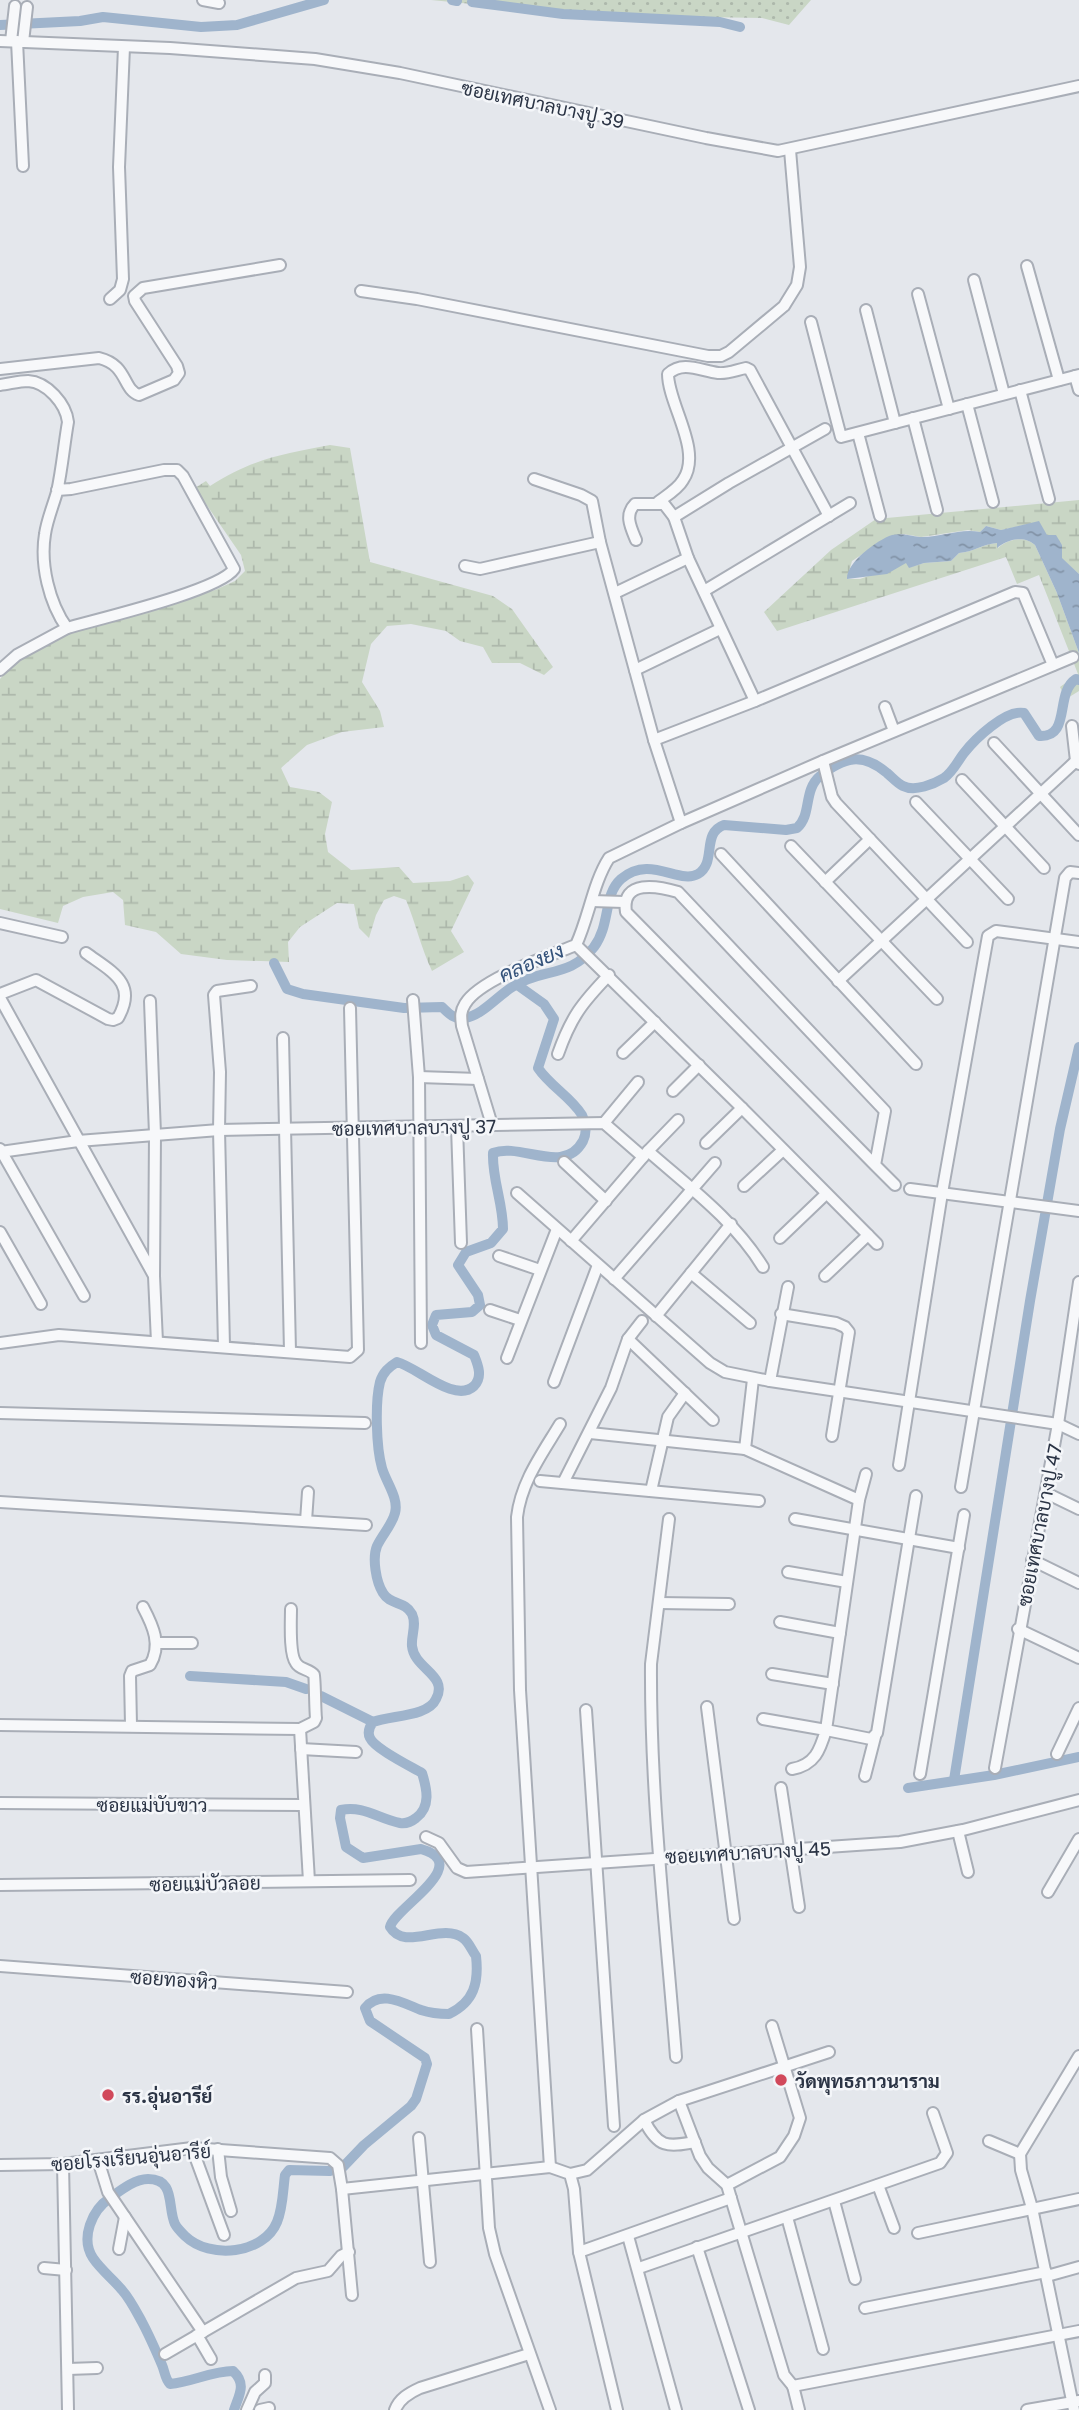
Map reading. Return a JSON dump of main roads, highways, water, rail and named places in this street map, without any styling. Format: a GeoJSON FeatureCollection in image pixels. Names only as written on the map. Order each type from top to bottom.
{"type":"FeatureCollection","features":[{"type":"Feature","properties":{"kind":"water"},"geometry":{"type":"Polygon","coordinates":[[[1039,521],[1047,535],[1056,535],[1062,545],[1062,558],[1079,574],[1079,653],[1057,593],[1035,545],[1026,540],[1011,540],[997,548],[997,543],[987,545],[959,553],[951,561],[924,563],[909,568],[906,563],[887,574],[847,579],[857,559],[878,542],[892,535],[927,537],[965,531],[980,532],[986,526],[1001,530],[1039,521]]]}},
{"type":"Feature","properties":{"kind":"waterway"},"geometry":{"type":"LineString","coordinates":[[0,25],[80,21],[103,17],[201,27],[237,25],[324,0]]}},
{"type":"Feature","properties":{"kind":"waterway"},"geometry":{"type":"LineString","coordinates":[[452,0],[457,1]]}},
{"type":"Feature","properties":{"kind":"waterway"},"geometry":{"type":"LineString","coordinates":[[472,2],[563,14],[720,22],[740,27]]}},
{"type":"Feature","properties":{"kind":"waterway","name":"คลองยง"},"geometry":{"type":"LineString","coordinates":[[274,963],[287,989],[303,994],[404,1008],[442,1007],[455,1017],[472,1016],[524,980],[566,968],[585,957],[594,947],[603,929],[615,886],[632,872],[653,869],[682,876],[698,874],[707,863],[713,834],[724,825],[786,830],[797,828],[805,816],[811,788],[815,782],[845,761],[869,762],[903,786],[919,788],[947,776],[975,740],[991,726],[1009,716],[1024,713],[1039,736],[1049,735],[1056,730],[1059,723],[1069,686],[1076,679],[1079,680]]}},
{"type":"Feature","properties":{"kind":"waterway"},"geometry":{"type":"LineString","coordinates":[[234,2410],[241,2385],[233,2371],[178,2383],[168,2382],[133,2305],[93,2258],[89,2250],[88,2233],[93,2217],[104,2203],[128,2186],[148,2179],[157,2180],[167,2189],[175,2224],[196,2244],[222,2251],[249,2247],[261,2241],[277,2222],[285,2175],[289,2170],[330,2171],[343,2167],[416,2099],[427,2064],[425,2058],[370,2021],[365,2008],[371,2002],[385,1998],[428,2012],[449,2014],[464,2004],[473,1991],[477,1975],[476,1956],[463,1938],[444,1933],[405,1937],[390,1927],[436,1875],[440,1865],[435,1856],[421,1849],[363,1858],[346,1847],[340,1818],[341,1810],[349,1809],[357,1809],[400,1823],[412,1821],[421,1814],[426,1803],[422,1773],[379,1747],[370,1738],[369,1731],[373,1722],[425,1709],[432,1705],[439,1691],[435,1678],[414,1654],[412,1614],[406,1607],[386,1597],[377,1576],[376,1551],[392,1522],[396,1507],[378,1449],[377,1412],[381,1378],[397,1362],[447,1388],[457,1391],[474,1386],[479,1375],[474,1355],[436,1335],[432,1325],[436,1315],[472,1312],[480,1305],[478,1295],[458,1265],[466,1252],[491,1243],[503,1229],[493,1153],[516,1151],[541,1156],[565,1156],[575,1151],[585,1135],[582,1115],[538,1068],[554,1019],[544,1004],[516,984]]}},
{"type":"Feature","properties":{"kind":"waterway"},"geometry":{"type":"LineString","coordinates":[[954,1780],[1030,1301],[1060,1129],[1079,1047]]}},
{"type":"Feature","properties":{"kind":"waterway"},"geometry":{"type":"LineString","coordinates":[[190,1676],[286,1682],[306,1689]]}},
{"type":"Feature","properties":{"kind":"waterway"},"geometry":{"type":"LineString","coordinates":[[321,1696],[373,1722]]}},
{"type":"Feature","properties":{"kind":"waterway"},"geometry":{"type":"LineString","coordinates":[[908,1788],[994,1775],[1079,1757]]}},
{"type":"Feature","properties":{"kind":"place","name":"วัดพุทธภาวนาราม"},"geometry":{"type":"Point","coordinates":[781,2080]}},
{"type":"Feature","properties":{"kind":"place","name":"รร.อุ่นอารีย์"},"geometry":{"type":"Point","coordinates":[108,2095]}}]}
